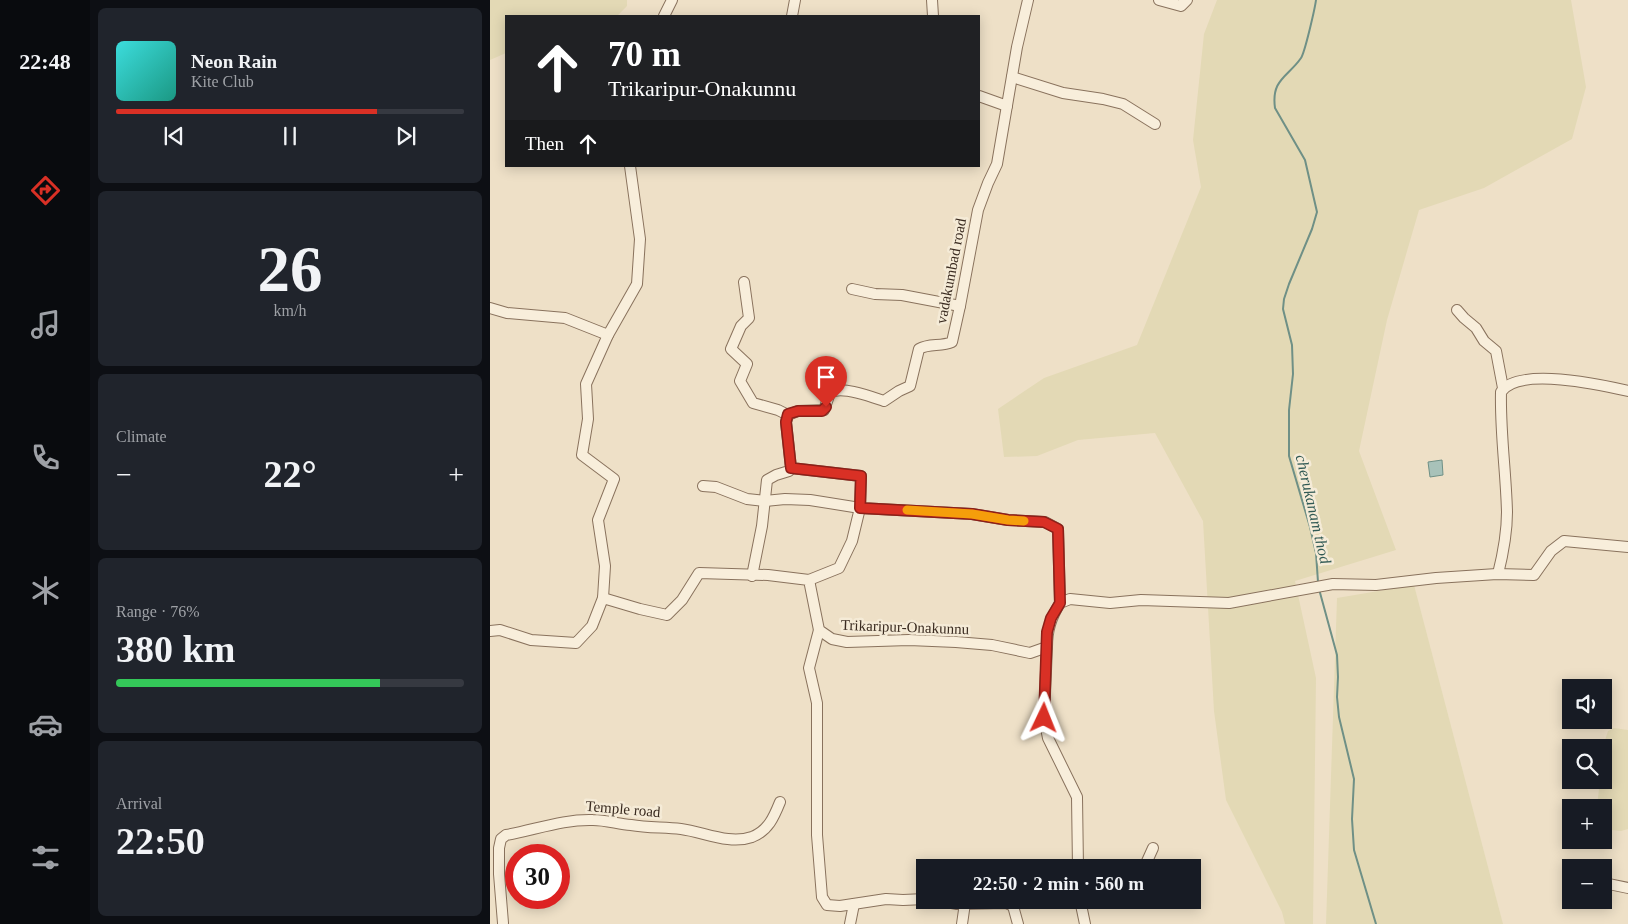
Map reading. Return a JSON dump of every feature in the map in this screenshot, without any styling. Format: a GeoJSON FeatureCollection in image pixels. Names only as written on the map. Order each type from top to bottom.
{"type":"FeatureCollection","features":[{"type":"Feature","properties":{"kind":"street"},"geometry":{"type":"LineString","coordinates":[[664,15],[672,0]]}},
{"type":"Feature","properties":{"kind":"street"},"geometry":{"type":"LineString","coordinates":[[792,15],[795,0]]}},
{"type":"Feature","properties":{"kind":"street"},"geometry":{"type":"LineString","coordinates":[[932,0],[933,15]]}},
{"type":"Feature","properties":{"kind":"street","name":"vadakumbad road"},"geometry":{"type":"LineString","coordinates":[[788,414],[798,411],[824,410],[830,393],[833,390],[853,392],[884,401],[910,386],[919,349],[924,346],[952,342],[978,210],[997,164],[1012,76],[1028,0]]}},
{"type":"Feature","properties":{"kind":"street"},"geometry":{"type":"LineString","coordinates":[[1159,0],[1182,6],[1187,0]]}},
{"type":"Feature","properties":{"kind":"street"},"geometry":{"type":"LineString","coordinates":[[1012,76],[1063,93],[1123,104],[1156,124]]}},
{"type":"Feature","properties":{"kind":"street"},"geometry":{"type":"LineString","coordinates":[[980,96],[1007,106]]}},
{"type":"Feature","properties":{"kind":"street"},"geometry":{"type":"LineString","coordinates":[[490,631],[500,630],[531,640],[576,642],[592,626],[604,598],[605,566],[598,520],[614,479],[582,455],[588,419],[586,384],[608,335],[637,284],[640,239],[630,167]]}},
{"type":"Feature","properties":{"kind":"street"},"geometry":{"type":"LineString","coordinates":[[744,282],[749,318],[740,326],[731,350],[746,364],[740,381],[753,403],[788,414],[786,422],[791,468]]}},
{"type":"Feature","properties":{"kind":"street"},"geometry":{"type":"LineString","coordinates":[[852,289],[875,294],[902,295],[960,306]]}},
{"type":"Feature","properties":{"kind":"street"},"geometry":{"type":"LineString","coordinates":[[490,308],[506,313],[565,318],[608,335]]}},
{"type":"Feature","properties":{"kind":"street"},"geometry":{"type":"LineString","coordinates":[[1457,310],[1476,328],[1484,341],[1496,351],[1503,388],[1501,392],[1500,418],[1504,447],[1507,513],[1504,548],[1498,574]]}},
{"type":"Feature","properties":{"kind":"street"},"geometry":{"type":"LineString","coordinates":[[1503,388],[1523,380],[1536,379],[1578,381],[1628,391]]}},
{"type":"Feature","properties":{"kind":"street"},"geometry":{"type":"LineString","coordinates":[[604,598],[667,615],[682,600],[699,573],[752,576],[768,575],[809,580],[839,568],[852,541],[860,508],[861,476],[791,468],[789,471],[767,480],[752,576]]}},
{"type":"Feature","properties":{"kind":"street"},"geometry":{"type":"LineString","coordinates":[[703,486],[716,487],[747,500],[810,500],[860,508],[972,514],[1008,520],[1044,522],[1058,529],[1060,603],[1051,618],[1047,632],[1044,718],[1048,738],[1077,798],[1078,859]]}},
{"type":"Feature","properties":{"kind":"street"},"geometry":{"type":"LineString","coordinates":[[1060,603],[1070,600],[1110,603],[1141,600],[1229,602],[1333,584],[1376,584],[1498,574],[1534,575],[1552,551],[1564,541],[1628,547]]}},
{"type":"Feature","properties":{"kind":"street","name":"Trikaripur-Onakunnu"},"geometry":{"type":"LineString","coordinates":[[809,580],[819,630],[832,640],[847,642],[909,640],[956,642],[992,645],[1030,653],[1047,648]]}},
{"type":"Feature","properties":{"kind":"street"},"geometry":{"type":"LineString","coordinates":[[819,630],[809,668],[817,703],[817,835],[822,897],[827,905],[840,906],[886,899],[916,899]]}},
{"type":"Feature","properties":{"kind":"street","name":"Temple road"},"geometry":{"type":"LineString","coordinates":[[502,924],[499,874],[500,848],[501,839],[506,835],[576,820],[594,820],[680,829],[714,837],[739,840],[764,831],[774,818],[780,802]]}},
{"type":"Feature","properties":{"kind":"street"},"geometry":{"type":"LineString","coordinates":[[1148,859],[1153,848]]}},
{"type":"Feature","properties":{"kind":"street"},"geometry":{"type":"LineString","coordinates":[[1612,885],[1628,888]]}},
{"type":"Feature","properties":{"kind":"street"},"geometry":{"type":"LineString","coordinates":[[850,924],[854,904]]}},
{"type":"Feature","properties":{"kind":"street"},"geometry":{"type":"LineString","coordinates":[[962,924],[964,909]]}},
{"type":"Feature","properties":{"kind":"street"},"geometry":{"type":"LineString","coordinates":[[1014,909],[1018,924]]}},
{"type":"Feature","properties":{"kind":"street"},"geometry":{"type":"LineString","coordinates":[[1082,909],[1084,924]]}},
{"type":"Feature","properties":{"kind":"shaded area"},"geometry":{"type":"Polygon","coordinates":[[[490,0],[627,0],[627,6],[618,15],[505,15],[505,53],[490,60],[490,0]]]}},
{"type":"Feature","properties":{"kind":"shaded area"},"geometry":{"type":"Polygon","coordinates":[[[1217,0],[1571,0],[1586,87],[1572,139],[1484,188],[1419,210],[1387,320],[1359,451],[1396,550],[1295,581],[1316,678],[1313,924],[1285,924],[1282,912],[1226,800],[1214,711],[1203,521],[1155,433],[1078,440],[1037,456],[1004,457],[998,409],[1044,378],[1137,345],[1201,187],[1193,140],[1204,34],[1217,0]]]}},
{"type":"Feature","properties":{"kind":"shaded area"},"geometry":{"type":"Polygon","coordinates":[[[1414,585],[1503,924],[1326,924],[1337,598],[1414,585]]]}},
{"type":"Feature","properties":{"kind":"shaded area"},"geometry":{"type":"Polygon","coordinates":[[[1612,729],[1628,730],[1628,829],[1621,831],[1612,830],[1612,799],[1598,799],[1599,789],[1612,789],[1612,739],[1606,739],[1608,731],[1612,729]]]}},
{"type":"Feature","properties":{"kind":"water"},"geometry":{"type":"Polygon","coordinates":[[[1442,460],[1443,475],[1430,477],[1428,462],[1442,460]]]}},
{"type":"Feature","properties":{"kind":"waterway","name":"cherukanam thod"},"geometry":{"type":"LineString","coordinates":[[1316,0],[1303,54],[1278,84],[1274,98],[1275,108],[1305,160],[1317,212],[1312,229],[1289,284],[1283,309],[1292,345],[1293,374],[1289,410],[1289,456],[1316,553],[1318,582]]}},
{"type":"Feature","properties":{"kind":"waterway","name":"cherukanam thod"},"geometry":{"type":"LineString","coordinates":[[1319,589],[1337,655],[1339,717],[1354,779],[1352,819],[1354,850],[1376,924]]}},
{"type":"Feature","properties":{"kind":"slow traffic"},"geometry":{"type":"LineString","coordinates":[[907,510],[972,514],[1024,521]]}},
{"type":"Feature","properties":{"kind":"route"},"geometry":{"type":"LineString","coordinates":[[826,407],[822,411],[798,411],[788,414],[786,422],[791,468],[861,476],[860,508],[972,514],[1008,520],[1044,522],[1058,529],[1060,603],[1051,618],[1047,632],[1044,718]]}}]}
